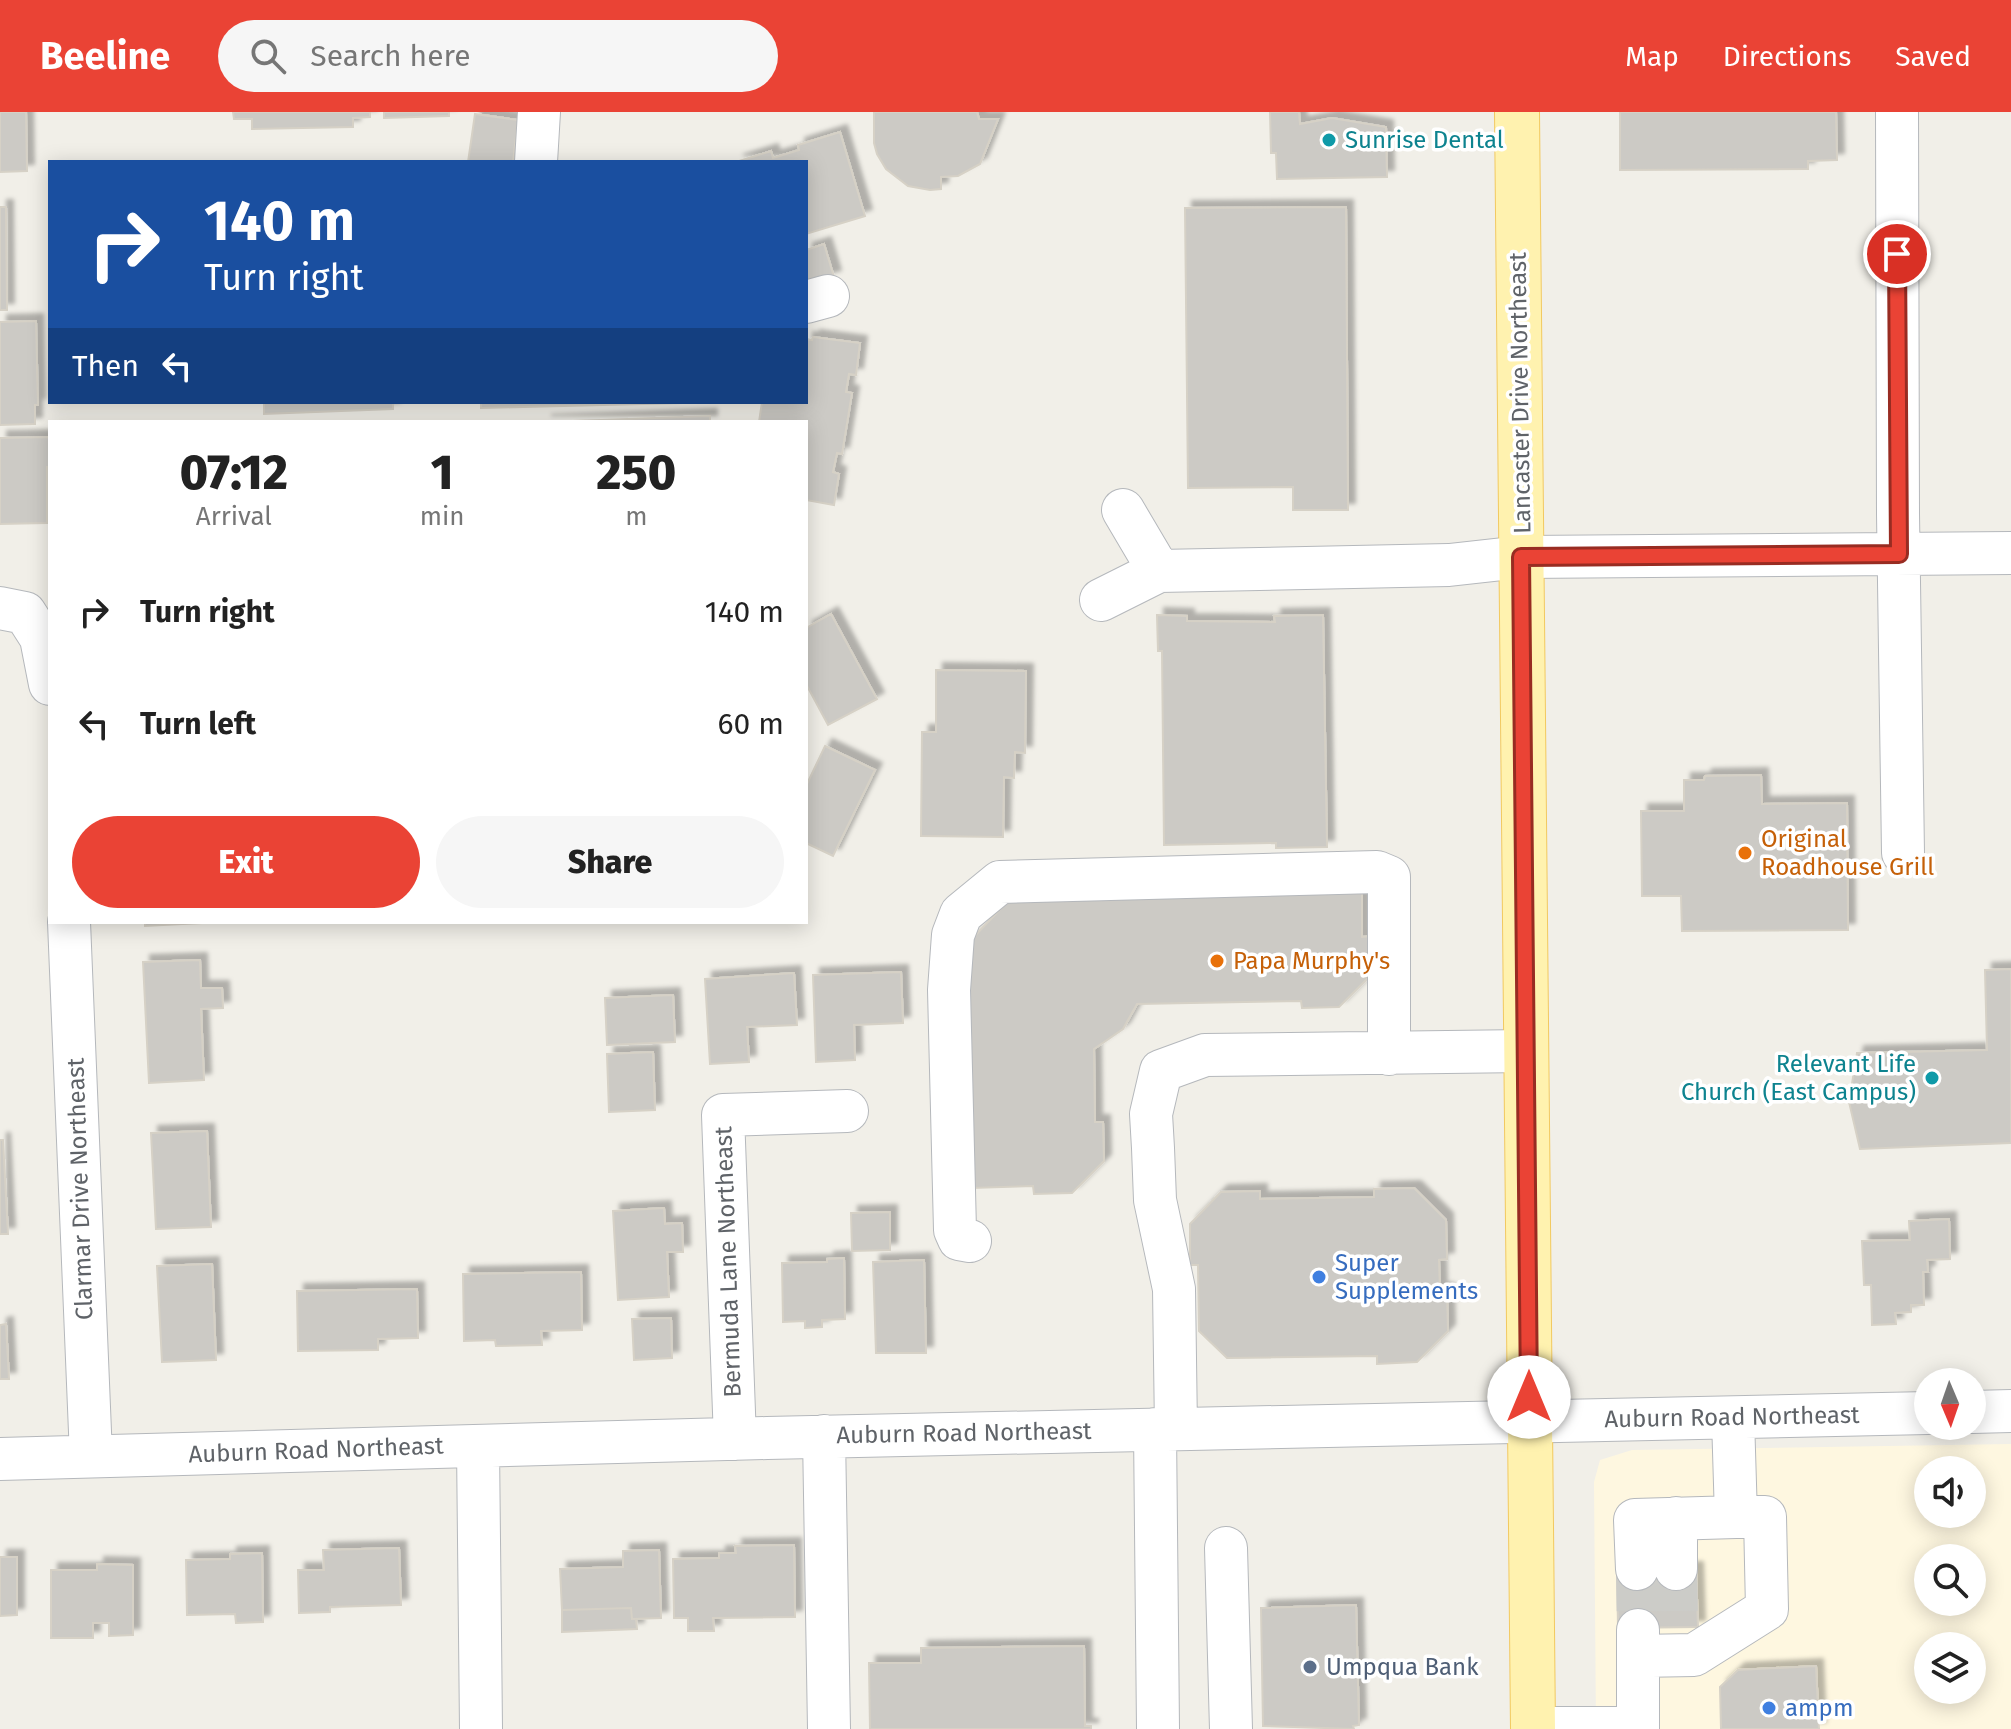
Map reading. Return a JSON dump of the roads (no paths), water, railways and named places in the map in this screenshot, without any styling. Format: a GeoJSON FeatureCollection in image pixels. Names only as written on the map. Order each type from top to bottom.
{"type":"FeatureCollection","features":[{"type":"Feature","properties":{"kind":"main road","name":"Lancaster Drive Northeast"},"geometry":{"type":"LineString","coordinates":[[1517,112],[1533,1729]]}},
{"type":"Feature","properties":{"kind":"street"},"geometry":{"type":"LineString","coordinates":[[536,160],[539,112]]}},
{"type":"Feature","properties":{"kind":"street"},"geometry":{"type":"LineString","coordinates":[[1897,112],[1903,853]]}},
{"type":"Feature","properties":{"kind":"street"},"geometry":{"type":"LineString","coordinates":[[1123,510],[1159,571]]}},
{"type":"Feature","properties":{"kind":"street"},"geometry":{"type":"LineString","coordinates":[[1101,600],[1159,571],[1449,565],[1521,557],[2011,553]]}},
{"type":"Feature","properties":{"kind":"street"},"geometry":{"type":"LineString","coordinates":[[0,608],[25,613],[41,638],[48,674]]}},
{"type":"Feature","properties":{"kind":"street"},"geometry":{"type":"LineString","coordinates":[[970,1241],[959,1239],[955,1230],[949,990],[953,935],[961,914],[1000,882],[1377,872],[1389,877],[1389,1054]]}},
{"type":"Feature","properties":{"kind":"street","name":"Clarmar Drive Northeast"},"geometry":{"type":"LineString","coordinates":[[69,924],[91,1456]]}},
{"type":"Feature","properties":{"kind":"street"},"geometry":{"type":"LineString","coordinates":[[1158,1729],[1166,1429],[1174,1289],[1155,1200],[1151,1114],[1161,1071],[1205,1055],[1526,1051]]}},
{"type":"Feature","properties":{"kind":"street","name":"Bermuda Lane Northeast"},"geometry":{"type":"LineString","coordinates":[[735,1439],[723,1115],[847,1111]]}},
{"type":"Feature","properties":{"kind":"street"},"geometry":{"type":"LineString","coordinates":[[1986,1412],[2011,1411]]}},
{"type":"Feature","properties":{"kind":"street","name":"Auburn Road Northeast"},"geometry":{"type":"LineString","coordinates":[[0,1459],[824,1436],[1914,1413]]}},
{"type":"Feature","properties":{"kind":"street"},"geometry":{"type":"LineString","coordinates":[[1733,1418],[1736,1517]]}},
{"type":"Feature","properties":{"kind":"street"},"geometry":{"type":"LineString","coordinates":[[824,1436],[829,1729]]}},
{"type":"Feature","properties":{"kind":"street"},"geometry":{"type":"LineString","coordinates":[[478,1446],[481,1729]]}},
{"type":"Feature","properties":{"kind":"street"},"geometry":{"type":"LineString","coordinates":[[1533,1729],[1638,1728],[1657,1642],[1694,1655],[1767,1609],[1765,1517],[1676,1518],[1656,1569]]}},
{"type":"Feature","properties":{"kind":"street"},"geometry":{"type":"LineString","coordinates":[[1226,1548],[1233,1728]]}},
{"type":"Feature","properties":{"kind":"tunnel"},"geometry":{"type":"LineString","coordinates":[[1637,1569],[1638,1628]]}},
{"type":"Feature","properties":{"kind":"tunnel"},"geometry":{"type":"LineString","coordinates":[[1676,1569],[1677,1627]]}},
{"type":"Feature","properties":{"kind":"place","name":"Sunrise Dental"},"geometry":{"type":"Point","coordinates":[1329,140]}},
{"type":"Feature","properties":{"kind":"place","name":"Original Roadhouse Grill"},"geometry":{"type":"Point","coordinates":[1745,853]}},
{"type":"Feature","properties":{"kind":"place","name":"Papa Murphy's"},"geometry":{"type":"Point","coordinates":[1217,961]}},
{"type":"Feature","properties":{"kind":"place","name":"Relevant Life Church (East Campus)"},"geometry":{"type":"Point","coordinates":[1932,1078]}},
{"type":"Feature","properties":{"kind":"place","name":"Super Supplements"},"geometry":{"type":"Point","coordinates":[1319,1277]}},
{"type":"Feature","properties":{"kind":"place","name":"Umpqua Bank"},"geometry":{"type":"Point","coordinates":[1310,1667]}},
{"type":"Feature","properties":{"kind":"place","name":"ampm"},"geometry":{"type":"Point","coordinates":[1769,1708]}}]}
